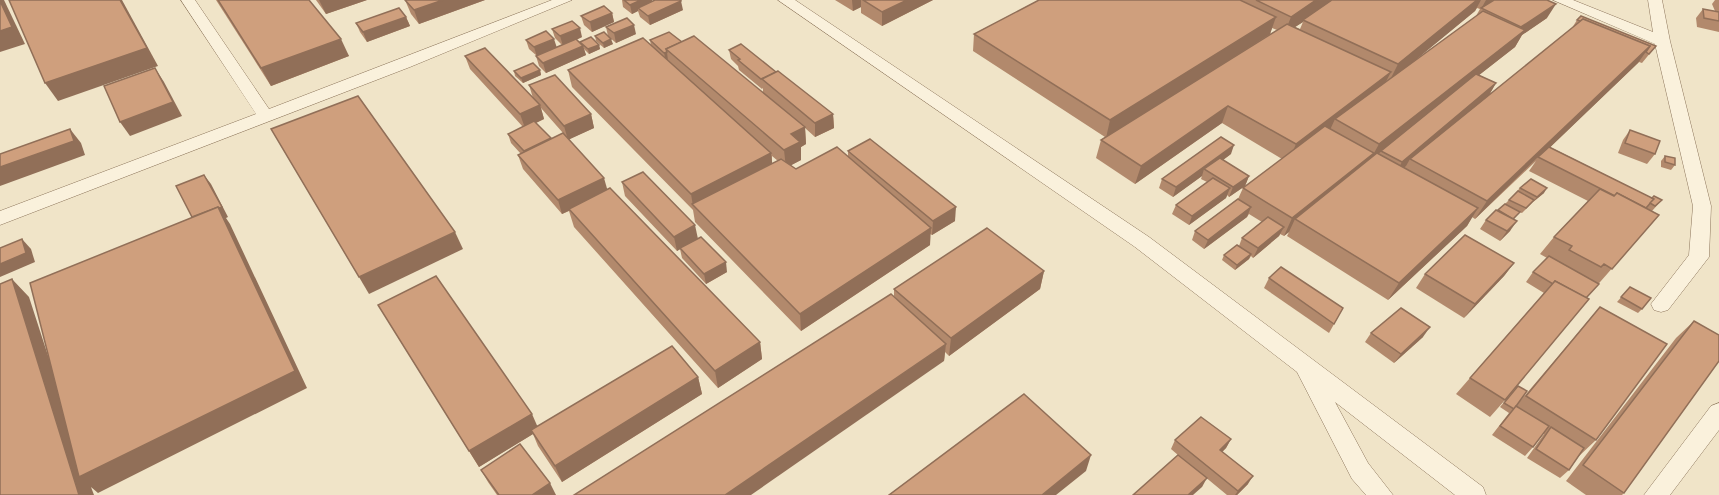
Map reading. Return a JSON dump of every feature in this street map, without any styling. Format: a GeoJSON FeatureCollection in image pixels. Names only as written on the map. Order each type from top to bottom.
{"type":"FeatureCollection","features":[{"type":"Feature","properties":{"kind":"street"},"geometry":{"type":"LineString","coordinates":[[188,0],[266,117]]}},
{"type":"Feature","properties":{"kind":"street"},"geometry":{"type":"LineString","coordinates":[[0,218],[565,0]]}},
{"type":"Feature","properties":{"kind":"street"},"geometry":{"type":"LineString","coordinates":[[785,0],[1142,242],[1474,495]]}},
{"type":"Feature","properties":{"kind":"street"},"geometry":{"type":"LineString","coordinates":[[1560,0],[1662,41]]}},
{"type":"Feature","properties":{"kind":"street"},"geometry":{"type":"LineString","coordinates":[[1655,0],[1662,41],[1702,206],[1699,257],[1661,304]]}},
{"type":"Feature","properties":{"kind":"street"},"geometry":{"type":"LineString","coordinates":[[1305,366],[1360,471],[1381,495]]}},
{"type":"Feature","properties":{"kind":"street"},"geometry":{"type":"LineString","coordinates":[[1656,495],[1719,413]]}},
{"type":"Feature","properties":{"kind":"building"},"geometry":{"type":"Polygon","coordinates":[[[9,0],[120,0],[147,48],[45,83],[9,0]]]}},
{"type":"Feature","properties":{"kind":"building"},"geometry":{"type":"Polygon","coordinates":[[[218,0],[309,0],[341,39],[261,68],[218,0]]]}},
{"type":"Feature","properties":{"kind":"building"},"geometry":{"type":"Polygon","coordinates":[[[405,0],[443,0],[414,10],[405,0]]]}},
{"type":"Feature","properties":{"kind":"building"},"geometry":{"type":"Polygon","coordinates":[[[624,0],[641,0],[630,5],[624,0]]]}},
{"type":"Feature","properties":{"kind":"building"},"geometry":{"type":"Polygon","coordinates":[[[655,0],[681,1],[648,16],[638,8],[655,0]]]}},
{"type":"Feature","properties":{"kind":"building"},"geometry":{"type":"Polygon","coordinates":[[[863,0],[907,0],[882,12],[863,0]]]}},
{"type":"Feature","properties":{"kind":"building"},"geometry":{"type":"Polygon","coordinates":[[[1039,0],[1240,0],[1276,17],[1110,120],[974,34],[1039,0]]]}},
{"type":"Feature","properties":{"kind":"building"},"geometry":{"type":"Polygon","coordinates":[[[1256,0],[1316,0],[1291,17],[1256,0]]]}},
{"type":"Feature","properties":{"kind":"building"},"geometry":{"type":"Polygon","coordinates":[[[1332,0],[1477,0],[1398,64],[1303,20],[1332,0]]]}},
{"type":"Feature","properties":{"kind":"building"},"geometry":{"type":"Polygon","coordinates":[[[1494,0],[1547,0],[1556,4],[1521,27],[1481,8],[1494,0]]]}},
{"type":"Feature","properties":{"kind":"building"},"geometry":{"type":"Polygon","coordinates":[[[0,1],[12,27],[0,31],[0,1]]]}},
{"type":"Feature","properties":{"kind":"building"},"geometry":{"type":"Polygon","coordinates":[[[604,6],[612,13],[590,22],[581,16],[604,6]]]}},
{"type":"Feature","properties":{"kind":"building"},"geometry":{"type":"Polygon","coordinates":[[[399,8],[406,17],[363,32],[356,23],[399,8]]]}},
{"type":"Feature","properties":{"kind":"building"},"geometry":{"type":"Polygon","coordinates":[[[1703,9],[1719,12],[1719,21],[1704,18],[1703,9]]]}},
{"type":"Feature","properties":{"kind":"building"},"geometry":{"type":"Polygon","coordinates":[[[1483,11],[1525,30],[1379,144],[1335,119],[1483,11]]]}},
{"type":"Feature","properties":{"kind":"building"},"geometry":{"type":"Polygon","coordinates":[[[1581,16],[1656,46],[1649,54],[1646,52],[1650,46],[1583,19],[1577,20],[1581,16]]]}},
{"type":"Feature","properties":{"kind":"building"},"geometry":{"type":"Polygon","coordinates":[[[627,18],[634,25],[614,33],[606,27],[627,18]]]}},
{"type":"Feature","properties":{"kind":"building"},"geometry":{"type":"Polygon","coordinates":[[[1583,19],[1650,46],[1487,201],[1410,159],[1583,19]]]}},
{"type":"Feature","properties":{"kind":"building"},"geometry":{"type":"Polygon","coordinates":[[[572,21],[580,28],[560,36],[552,29],[572,21]]]}},
{"type":"Feature","properties":{"kind":"building"},"geometry":{"type":"Polygon","coordinates":[[[1287,24],[1391,72],[1296,144],[1228,106],[1141,166],[1101,140],[1287,24]]]}},
{"type":"Feature","properties":{"kind":"building"},"geometry":{"type":"Polygon","coordinates":[[[546,31],[554,39],[534,47],[526,40],[546,31]]]}},
{"type":"Feature","properties":{"kind":"building"},"geometry":{"type":"Polygon","coordinates":[[[604,32],[611,39],[603,43],[595,36],[604,32]]]}},
{"type":"Feature","properties":{"kind":"building"},"geometry":{"type":"Polygon","coordinates":[[[669,32],[682,42],[666,49],[667,52],[664,53],[650,40],[669,32]]]}},
{"type":"Feature","properties":{"kind":"building"},"geometry":{"type":"Polygon","coordinates":[[[694,36],[805,127],[791,134],[800,142],[784,150],[666,49],[694,36]]]}},
{"type":"Feature","properties":{"kind":"building"},"geometry":{"type":"Polygon","coordinates":[[[591,37],[599,45],[588,49],[580,42],[591,37]]]}},
{"type":"Feature","properties":{"kind":"building"},"geometry":{"type":"Polygon","coordinates":[[[643,38],[771,153],[691,194],[568,70],[643,38]]]}},
{"type":"Feature","properties":{"kind":"building"},"geometry":{"type":"Polygon","coordinates":[[[576,39],[583,46],[543,63],[536,56],[576,39]]]}},
{"type":"Feature","properties":{"kind":"building"},"geometry":{"type":"Polygon","coordinates":[[[741,44],[776,72],[761,79],[729,50],[741,44]]]}},
{"type":"Feature","properties":{"kind":"building"},"geometry":{"type":"Polygon","coordinates":[[[485,48],[540,105],[520,114],[465,56],[485,48]]]}},
{"type":"Feature","properties":{"kind":"building"},"geometry":{"type":"Polygon","coordinates":[[[533,63],[540,70],[521,78],[514,71],[533,63]]]}},
{"type":"Feature","properties":{"kind":"building"},"geometry":{"type":"Polygon","coordinates":[[[155,68],[173,102],[120,122],[104,86],[155,68]]]}},
{"type":"Feature","properties":{"kind":"building"},"geometry":{"type":"Polygon","coordinates":[[[778,71],[833,114],[815,123],[762,79],[778,71]]]}},
{"type":"Feature","properties":{"kind":"building"},"geometry":{"type":"Polygon","coordinates":[[[1476,74],[1496,83],[1402,162],[1381,151],[1476,74]]]}},
{"type":"Feature","properties":{"kind":"building"},"geometry":{"type":"Polygon","coordinates":[[[555,75],[591,114],[564,126],[529,85],[555,75]]]}},
{"type":"Feature","properties":{"kind":"building"},"geometry":{"type":"Polygon","coordinates":[[[358,96],[455,232],[359,277],[271,129],[358,96]]]}},
{"type":"Feature","properties":{"kind":"building"},"geometry":{"type":"Polygon","coordinates":[[[534,121],[551,138],[524,151],[508,134],[534,121]]]}},
{"type":"Feature","properties":{"kind":"building"},"geometry":{"type":"Polygon","coordinates":[[[1325,126],[1374,153],[1292,218],[1243,188],[1325,126]]]}},
{"type":"Feature","properties":{"kind":"building"},"geometry":{"type":"Polygon","coordinates":[[[70,129],[74,141],[0,167],[0,154],[70,129]]]}},
{"type":"Feature","properties":{"kind":"building"},"geometry":{"type":"Polygon","coordinates":[[[1630,130],[1660,141],[1655,154],[1625,143],[1630,130]]]}},
{"type":"Feature","properties":{"kind":"building"},"geometry":{"type":"Polygon","coordinates":[[[563,133],[604,178],[558,200],[518,155],[563,133]]]}},
{"type":"Feature","properties":{"kind":"building"},"geometry":{"type":"Polygon","coordinates":[[[1221,137],[1234,145],[1176,187],[1162,179],[1221,137]]]}},
{"type":"Feature","properties":{"kind":"building"},"geometry":{"type":"Polygon","coordinates":[[[870,139],[956,207],[933,221],[848,151],[870,139]]]}},
{"type":"Feature","properties":{"kind":"building"},"geometry":{"type":"Polygon","coordinates":[[[837,147],[931,228],[800,314],[692,204],[781,159],[796,169],[837,147]]]}},
{"type":"Feature","properties":{"kind":"building"},"geometry":{"type":"Polygon","coordinates":[[[1549,147],[1654,199],[1646,208],[1617,193],[1615,196],[1538,157],[1549,147]]]}},
{"type":"Feature","properties":{"kind":"building"},"geometry":{"type":"Polygon","coordinates":[[[1377,153],[1478,208],[1399,283],[1295,219],[1377,153]]]}},
{"type":"Feature","properties":{"kind":"building"},"geometry":{"type":"Polygon","coordinates":[[[1665,156],[1675,158],[1675,165],[1665,162],[1665,156]]]}},
{"type":"Feature","properties":{"kind":"building"},"geometry":{"type":"Polygon","coordinates":[[[1220,158],[1249,176],[1233,187],[1204,169],[1220,158]]]}},
{"type":"Feature","properties":{"kind":"building"},"geometry":{"type":"Polygon","coordinates":[[[643,172],[695,225],[674,237],[622,182],[643,172]]]}},
{"type":"Feature","properties":{"kind":"building"},"geometry":{"type":"Polygon","coordinates":[[[204,175],[222,207],[192,217],[176,186],[204,175]]]}},
{"type":"Feature","properties":{"kind":"building"},"geometry":{"type":"Polygon","coordinates":[[[1213,178],[1230,188],[1192,216],[1176,205],[1213,178]]]}},
{"type":"Feature","properties":{"kind":"building"},"geometry":{"type":"Polygon","coordinates":[[[1531,179],[1547,188],[1537,197],[1520,188],[1531,179]]]}},
{"type":"Feature","properties":{"kind":"building"},"geometry":{"type":"Polygon","coordinates":[[[610,188],[760,342],[715,371],[569,209],[610,188]]]}},
{"type":"Feature","properties":{"kind":"building"},"geometry":{"type":"Polygon","coordinates":[[[1600,189],[1614,196],[1617,193],[1659,215],[1612,269],[1604,264],[1601,267],[1569,250],[1572,246],[1554,237],[1600,189]]]}},
{"type":"Feature","properties":{"kind":"building"},"geometry":{"type":"Polygon","coordinates":[[[1518,191],[1534,200],[1526,208],[1509,200],[1518,191]]]}},
{"type":"Feature","properties":{"kind":"building"},"geometry":{"type":"Polygon","coordinates":[[[1654,196],[1662,200],[1655,206],[1650,203],[1654,196]]]}},
{"type":"Feature","properties":{"kind":"building"},"geometry":{"type":"Polygon","coordinates":[[[1238,199],[1251,207],[1208,240],[1195,231],[1238,199]]]}},
{"type":"Feature","properties":{"kind":"building"},"geometry":{"type":"Polygon","coordinates":[[[1505,204],[1520,212],[1513,219],[1498,210],[1505,204]]]}},
{"type":"Feature","properties":{"kind":"building"},"geometry":{"type":"Polygon","coordinates":[[[218,207],[295,371],[79,477],[30,283],[218,207]]]}},
{"type":"Feature","properties":{"kind":"building"},"geometry":{"type":"Polygon","coordinates":[[[1496,210],[1517,221],[1507,231],[1486,220],[1496,210]]]}},
{"type":"Feature","properties":{"kind":"building"},"geometry":{"type":"Polygon","coordinates":[[[1268,217],[1284,227],[1258,248],[1242,238],[1268,217]]]}},
{"type":"Feature","properties":{"kind":"building"},"geometry":{"type":"Polygon","coordinates":[[[987,228],[1044,271],[951,338],[894,289],[987,228]]]}},
{"type":"Feature","properties":{"kind":"building"},"geometry":{"type":"Polygon","coordinates":[[[1465,235],[1514,263],[1475,304],[1425,274],[1465,235]]]}},
{"type":"Feature","properties":{"kind":"building"},"geometry":{"type":"Polygon","coordinates":[[[701,237],[726,262],[704,274],[680,248],[701,237]]]}},
{"type":"Feature","properties":{"kind":"building"},"geometry":{"type":"Polygon","coordinates":[[[22,239],[26,253],[0,264],[0,248],[22,239]]]}},
{"type":"Feature","properties":{"kind":"building"},"geometry":{"type":"Polygon","coordinates":[[[1237,245],[1251,254],[1237,265],[1224,255],[1237,245]]]}},
{"type":"Feature","properties":{"kind":"building"},"geometry":{"type":"Polygon","coordinates":[[[1549,256],[1599,284],[1586,298],[1555,281],[1553,284],[1533,272],[1549,256]]]}},
{"type":"Feature","properties":{"kind":"building"},"geometry":{"type":"Polygon","coordinates":[[[1281,267],[1343,308],[1334,324],[1269,278],[1281,267]]]}},
{"type":"Feature","properties":{"kind":"building"},"geometry":{"type":"Polygon","coordinates":[[[436,276],[532,414],[469,451],[378,305],[436,276]]]}},
{"type":"Feature","properties":{"kind":"building"},"geometry":{"type":"Polygon","coordinates":[[[12,279],[79,495],[0,495],[0,284],[12,279]]]}},
{"type":"Feature","properties":{"kind":"building"},"geometry":{"type":"Polygon","coordinates":[[[1555,281],[1589,299],[1505,400],[1470,378],[1555,281]]]}},
{"type":"Feature","properties":{"kind":"building"},"geometry":{"type":"Polygon","coordinates":[[[1630,287],[1651,298],[1642,309],[1621,297],[1630,287]]]}},
{"type":"Feature","properties":{"kind":"building"},"geometry":{"type":"Polygon","coordinates":[[[891,294],[946,344],[725,495],[574,495],[891,294]]]}},
{"type":"Feature","properties":{"kind":"building"},"geometry":{"type":"Polygon","coordinates":[[[1600,307],[1667,344],[1596,440],[1526,396],[1600,307]]]}},
{"type":"Feature","properties":{"kind":"building"},"geometry":{"type":"Polygon","coordinates":[[[1401,308],[1430,327],[1401,354],[1371,333],[1401,308]]]}},
{"type":"Feature","properties":{"kind":"building"},"geometry":{"type":"Polygon","coordinates":[[[1694,321],[1719,335],[1719,361],[1624,493],[1583,465],[1694,321]]]}},
{"type":"Feature","properties":{"kind":"building"},"geometry":{"type":"Polygon","coordinates":[[[672,346],[698,377],[555,466],[531,430],[672,346]]]}},
{"type":"Feature","properties":{"kind":"building"},"geometry":{"type":"Polygon","coordinates":[[[1518,386],[1527,391],[1514,409],[1504,403],[1518,386]]]}},
{"type":"Feature","properties":{"kind":"building"},"geometry":{"type":"Polygon","coordinates":[[[1024,394],[1091,455],[1042,495],[889,495],[1024,394]]]}},
{"type":"Feature","properties":{"kind":"building"},"geometry":{"type":"Polygon","coordinates":[[[1516,406],[1549,426],[1533,447],[1500,426],[1516,406]]]}},
{"type":"Feature","properties":{"kind":"building"},"geometry":{"type":"Polygon","coordinates":[[[1201,417],[1231,439],[1220,450],[1253,476],[1238,491],[1175,440],[1201,417]]]}},
{"type":"Feature","properties":{"kind":"building"},"geometry":{"type":"Polygon","coordinates":[[[1551,427],[1584,448],[1569,470],[1536,449],[1551,427]]]}},
{"type":"Feature","properties":{"kind":"building"},"geometry":{"type":"Polygon","coordinates":[[[520,444],[550,483],[532,495],[499,495],[481,470],[520,444]]]}},
{"type":"Feature","properties":{"kind":"building"},"geometry":{"type":"Polygon","coordinates":[[[1178,455],[1207,478],[1188,495],[1133,495],[1178,455]]]}}]}
